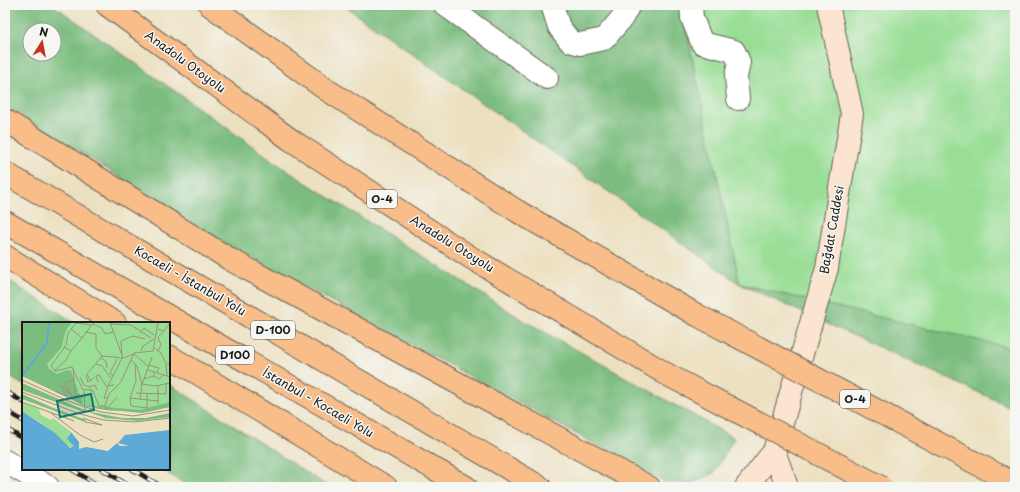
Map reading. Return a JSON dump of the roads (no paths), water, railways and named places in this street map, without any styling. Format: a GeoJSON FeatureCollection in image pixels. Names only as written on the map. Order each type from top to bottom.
{"type":"FeatureCollection","features":[{"type":"Feature","properties":{"kind":"highway","name":"Anadolu Otoyolu"},"geometry":{"type":"LineString","coordinates":[[107,5],[292,140],[470,257],[668,375],[881,487]]}},
{"type":"Feature","properties":{"kind":"highway","name":"O-4"},"geometry":{"type":"LineString","coordinates":[[210,5],[327,90],[510,207],[695,314],[1015,484]]}},
{"type":"Feature","properties":{"kind":"highway"},"geometry":{"type":"LineString","coordinates":[[5,120],[231,260],[649,487]]}},
{"type":"Feature","properties":{"kind":"highway","name":"Kocaeli - İstanbul Yolu"},"geometry":{"type":"LineString","coordinates":[[5,173],[540,487]]}},
{"type":"Feature","properties":{"kind":"highway","name":"İstanbul - Kocaeli Yolu"},"geometry":{"type":"LineString","coordinates":[[5,222],[466,487]]}},
{"type":"Feature","properties":{"kind":"highway"},"geometry":{"type":"LineString","coordinates":[[5,256],[113,322]]}},
{"type":"Feature","properties":{"kind":"highway"},"geometry":{"type":"LineString","coordinates":[[170,357],[386,487]]}},
{"type":"Feature","properties":{"kind":"main road","name":"Bağdat Caddesi"},"geometry":{"type":"LineString","coordinates":[[774,451],[826,268],[852,114],[828,5]]}},
{"type":"Feature","properties":{"kind":"main road"},"geometry":{"type":"LineString","coordinates":[[746,487],[774,451]]}},
{"type":"Feature","properties":{"kind":"main road"},"geometry":{"type":"LineString","coordinates":[[774,451],[787,487]]}},
{"type":"Feature","properties":{"kind":"street"},"geometry":{"type":"LineString","coordinates":[[445,5],[547,78]]}},
{"type":"Feature","properties":{"kind":"street"},"geometry":{"type":"LineString","coordinates":[[552,5],[559,27],[570,41],[580,44],[604,39],[622,18],[629,5]]}},
{"type":"Feature","properties":{"kind":"street"},"geometry":{"type":"LineString","coordinates":[[691,5],[692,18],[702,43],[734,51],[739,62],[736,77],[738,99]]}},
{"type":"Feature","properties":{"kind":"street"},"geometry":{"type":"LineString","coordinates":[[5,461],[48,487]]}},
{"type":"Feature","properties":{"kind":"railway"},"geometry":{"type":"LineString","coordinates":[[5,391],[22,401]]}},
{"type":"Feature","properties":{"kind":"railway"},"geometry":{"type":"LineString","coordinates":[[5,410],[22,420]]}},
{"type":"Feature","properties":{"kind":"railway"},"geometry":{"type":"LineString","coordinates":[[5,428],[22,438]]}},
{"type":"Feature","properties":{"kind":"railway"},"geometry":{"type":"LineString","coordinates":[[73,470],[101,487]]}},
{"type":"Feature","properties":{"kind":"railway"},"geometry":{"type":"LineString","coordinates":[[104,470],[131,487]]}},
{"type":"Feature","properties":{"kind":"railway"},"geometry":{"type":"LineString","coordinates":[[134,470],[162,487]]}}]}
